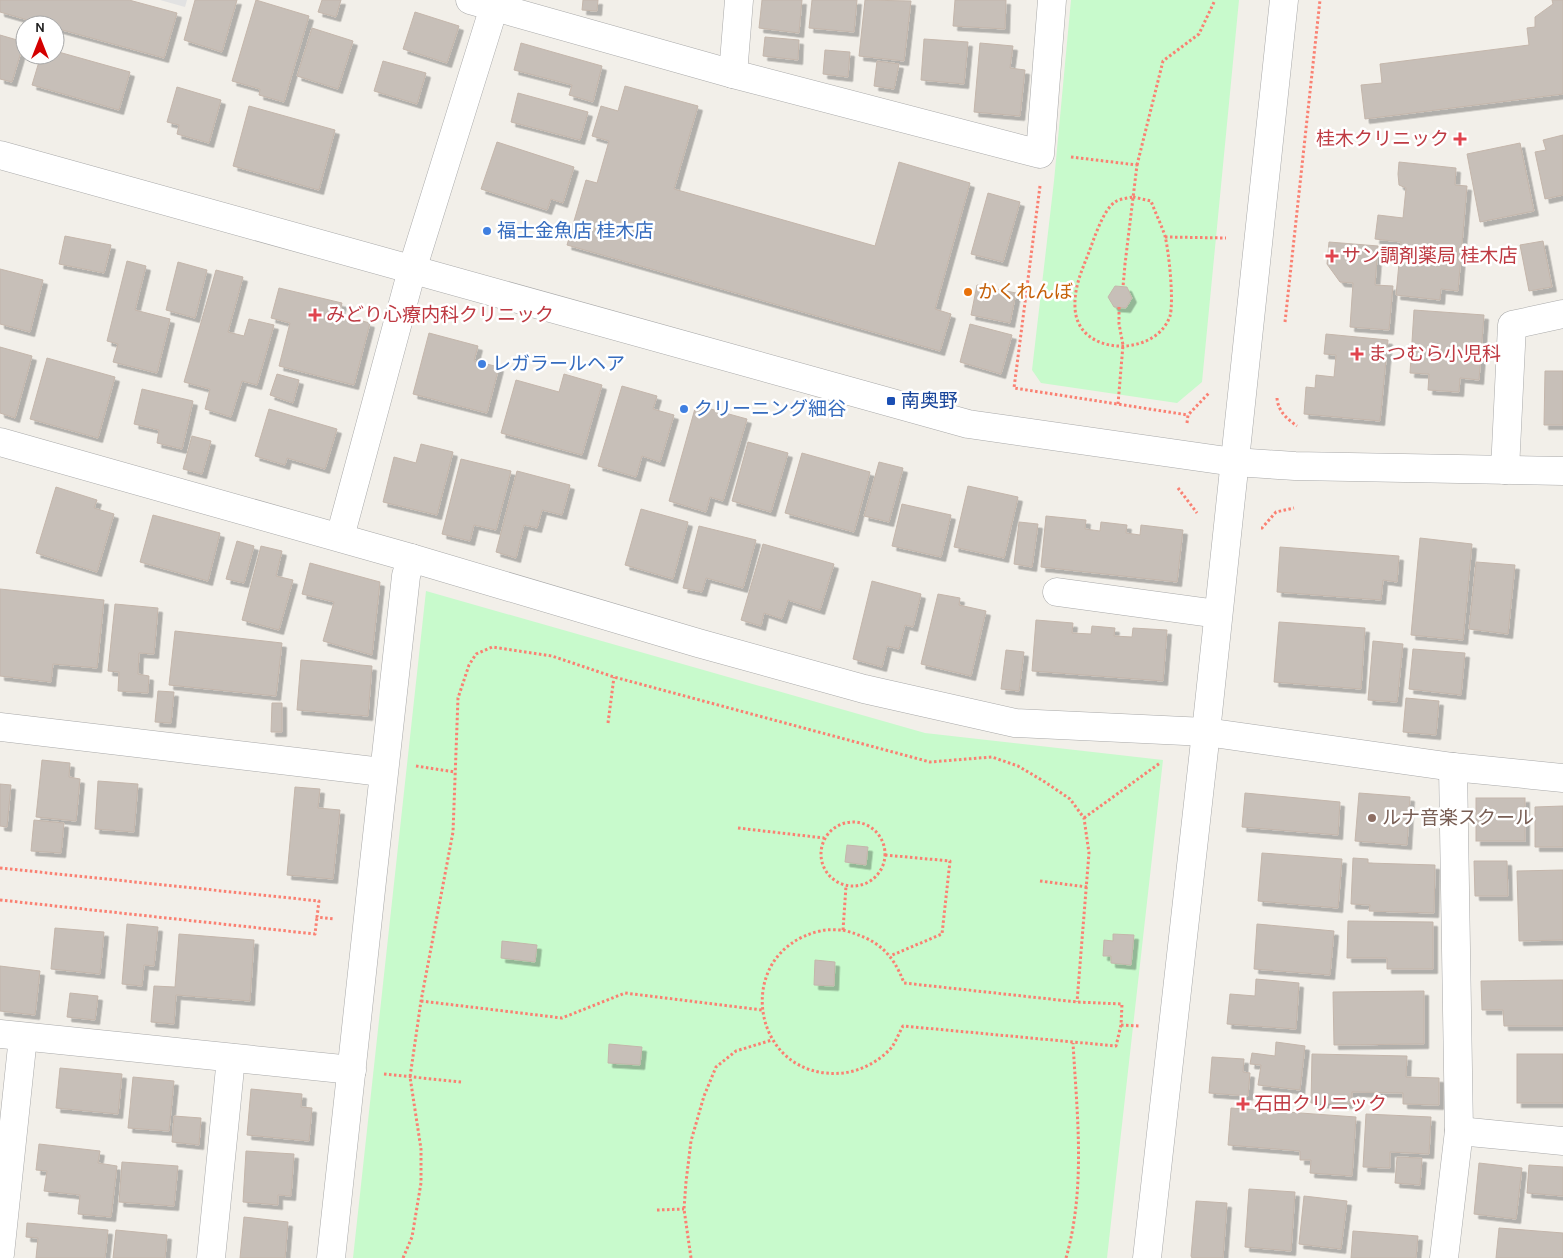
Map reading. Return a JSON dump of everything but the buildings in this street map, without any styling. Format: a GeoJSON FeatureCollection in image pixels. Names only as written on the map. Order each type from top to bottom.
{"type":"FeatureCollection","features":[{"type":"Feature","properties":{"kind":"street"},"geometry":{"type":"LineString","coordinates":[[732,74],[739,0]]}},
{"type":"Feature","properties":{"kind":"street"},"geometry":{"type":"LineString","coordinates":[[340,537],[486,2],[732,74],[1040,154],[1052,0]]}},
{"type":"Feature","properties":{"kind":"street"},"geometry":{"type":"LineString","coordinates":[[1147,1258],[1206,732],[1284,0]]}},
{"type":"Feature","properties":{"kind":"street"},"geometry":{"type":"LineString","coordinates":[[0,155],[968,424],[1234,462],[1295,466],[1563,470]]}},
{"type":"Feature","properties":{"kind":"street"},"geometry":{"type":"LineString","coordinates":[[1505,470],[1512,325],[1563,314]]}},
{"type":"Feature","properties":{"kind":"street"},"geometry":{"type":"LineString","coordinates":[[0,442],[340,537],[698,643],[855,687],[1015,723],[1206,732],[1453,766],[1563,778]]}},
{"type":"Feature","properties":{"kind":"street"},"geometry":{"type":"LineString","coordinates":[[331,1258],[382,772],[406,576],[411,558]]}},
{"type":"Feature","properties":{"kind":"street"},"geometry":{"type":"LineString","coordinates":[[1057,592],[1218,614]]}},
{"type":"Feature","properties":{"kind":"street"},"geometry":{"type":"LineString","coordinates":[[0,727],[382,772]]}},
{"type":"Feature","properties":{"kind":"street"},"geometry":{"type":"LineString","coordinates":[[1444,1258],[1460,1131],[1453,766]]}},
{"type":"Feature","properties":{"kind":"street"},"geometry":{"type":"LineString","coordinates":[[0,1254],[12,1035],[352,1070]]}},
{"type":"Feature","properties":{"kind":"street"},"geometry":{"type":"LineString","coordinates":[[212,1258],[231,1058]]}},
{"type":"Feature","properties":{"kind":"street"},"geometry":{"type":"LineString","coordinates":[[1460,1131],[1563,1141]]}},
{"type":"Feature","properties":{"kind":"path"},"geometry":{"type":"LineString","coordinates":[[1123,287],[1137,165],[1163,61],[1199,34],[1215,0]]}},
{"type":"Feature","properties":{"kind":"path"},"geometry":{"type":"LineString","coordinates":[[1285,323],[1320,0]]}},
{"type":"Feature","properties":{"kind":"path"},"geometry":{"type":"LineString","coordinates":[[1137,165],[1040,154],[1040,194],[1014,388],[1188,414]]}},
{"type":"Feature","properties":{"kind":"path"},"geometry":{"type":"LineString","coordinates":[[1133,197],[1151,201],[1165,237],[1172,291],[1170,316],[1161,332],[1138,345],[1104,345],[1088,337],[1079,323],[1075,308],[1077,283],[1100,222],[1115,202],[1133,197]]}},
{"type":"Feature","properties":{"kind":"path"},"geometry":{"type":"LineString","coordinates":[[1165,237],[1227,238]]}},
{"type":"Feature","properties":{"kind":"path"},"geometry":{"type":"LineString","coordinates":[[1118,404],[1123,345],[1119,324],[1119,307]]}},
{"type":"Feature","properties":{"kind":"path"},"geometry":{"type":"LineString","coordinates":[[1278,392],[1277,401],[1284,416],[1297,426]]}},
{"type":"Feature","properties":{"kind":"path"},"geometry":{"type":"LineString","coordinates":[[403,1258],[412,1237],[421,1183],[421,1149],[410,1077],[420,1001],[453,832],[458,698],[469,665],[476,654],[492,647],[552,656],[614,677],[930,762],[992,757],[1018,766],[1070,800],[1084,818],[1089,853],[1077,1002]]}},
{"type":"Feature","properties":{"kind":"path"},"geometry":{"type":"LineString","coordinates":[[608,723],[614,677]]}},
{"type":"Feature","properties":{"kind":"path"},"geometry":{"type":"LineString","coordinates":[[846,822],[861,822],[874,829],[883,840],[885,854],[882,868],[874,880],[860,886],[846,886],[832,880],[823,868],[820,853],[824,838],[833,828],[846,822]]}},
{"type":"Feature","properties":{"kind":"path"},"geometry":{"type":"LineString","coordinates":[[738,828],[824,838]]}},
{"type":"Feature","properties":{"kind":"path"},"geometry":{"type":"LineString","coordinates":[[885,854],[950,860],[942,934],[890,956]]}},
{"type":"Feature","properties":{"kind":"path"},"geometry":{"type":"LineString","coordinates":[[0,868],[319,901],[315,934],[0,900]]}},
{"type":"Feature","properties":{"kind":"path"},"geometry":{"type":"LineString","coordinates":[[1040,882],[1087,887]]}},
{"type":"Feature","properties":{"kind":"path"},"geometry":{"type":"LineString","coordinates":[[843,930],[846,886]]}},
{"type":"Feature","properties":{"kind":"path"},"geometry":{"type":"LineString","coordinates":[[317,917],[367,923]]}},
{"type":"Feature","properties":{"kind":"path"},"geometry":{"type":"LineString","coordinates":[[843,930],[861,935],[877,943],[890,956],[899,969],[904,983],[1077,1002],[1122,1004],[1121,1025],[1116,1046],[903,1026],[892,1047],[874,1062],[853,1072],[830,1074],[807,1070],[787,1057],[772,1040],[765,1025],[762,1010],[763,988],[770,968],[783,950],[801,938],[821,931],[843,930]]}},
{"type":"Feature","properties":{"kind":"path"},"geometry":{"type":"LineString","coordinates":[[420,1001],[562,1018],[625,993],[762,1010]]}},
{"type":"Feature","properties":{"kind":"path"},"geometry":{"type":"LineString","coordinates":[[1121,1025],[1146,1026]]}},
{"type":"Feature","properties":{"kind":"path"},"geometry":{"type":"LineString","coordinates":[[692,1258],[684,1209],[691,1141],[704,1096],[716,1067],[736,1051],[772,1040]]}},
{"type":"Feature","properties":{"kind":"path"},"geometry":{"type":"LineString","coordinates":[[1066,1258],[1076,1209],[1079,1172],[1073,1042]]}},
{"type":"Feature","properties":{"kind":"path"},"geometry":{"type":"LineString","coordinates":[[352,1070],[460,1082]]}},
{"type":"Feature","properties":{"kind":"path"},"geometry":{"type":"LineString","coordinates":[[657,1210],[684,1209]]}},
{"type":"Feature","properties":{"kind":"green space"},"geometry":{"type":"Polygon","coordinates":[[[1071,0],[1239,0],[1202,382],[1177,403],[1041,383],[1032,370],[1054,181],[1071,0]]]}},
{"type":"Feature","properties":{"kind":"green space"},"geometry":{"type":"Polygon","coordinates":[[[426,591],[925,733],[1163,760],[1107,1258],[353,1258],[426,591]]]}},
{"type":"Feature","properties":{"kind":"shaded area"},"geometry":{"type":"Polygon","coordinates":[[[160,0],[187,0],[185,7],[160,0]]]}},
{"type":"Feature","properties":{"kind":"place","name":"桂木クリニック"},"geometry":{"type":"Point","coordinates":[1460,139]}},
{"type":"Feature","properties":{"kind":"place","name":"福士金魚店 桂木店"},"geometry":{"type":"Point","coordinates":[487,231]}},
{"type":"Feature","properties":{"kind":"place","name":"サン調剤薬局 桂木店"},"geometry":{"type":"Point","coordinates":[1332,256]}},
{"type":"Feature","properties":{"kind":"place","name":"かくれんぼ"},"geometry":{"type":"Point","coordinates":[968,292]}},
{"type":"Feature","properties":{"kind":"place","name":"みどり心療内科クリニック"},"geometry":{"type":"Point","coordinates":[315,315]}},
{"type":"Feature","properties":{"kind":"place","name":"まつむら小児科"},"geometry":{"type":"Point","coordinates":[1357,354]}},
{"type":"Feature","properties":{"kind":"place","name":"レガラールヘア"},"geometry":{"type":"Point","coordinates":[482,364]}},
{"type":"Feature","properties":{"kind":"place","name":"南奥野"},"geometry":{"type":"Point","coordinates":[891,401]}},
{"type":"Feature","properties":{"kind":"place","name":"クリーニング細谷"},"geometry":{"type":"Point","coordinates":[684,409]}},
{"type":"Feature","properties":{"kind":"place","name":"ルナ音楽スクール"},"geometry":{"type":"Point","coordinates":[1372,818]}},
{"type":"Feature","properties":{"kind":"place","name":"石田クリニック"},"geometry":{"type":"Point","coordinates":[1243,1104]}}]}
